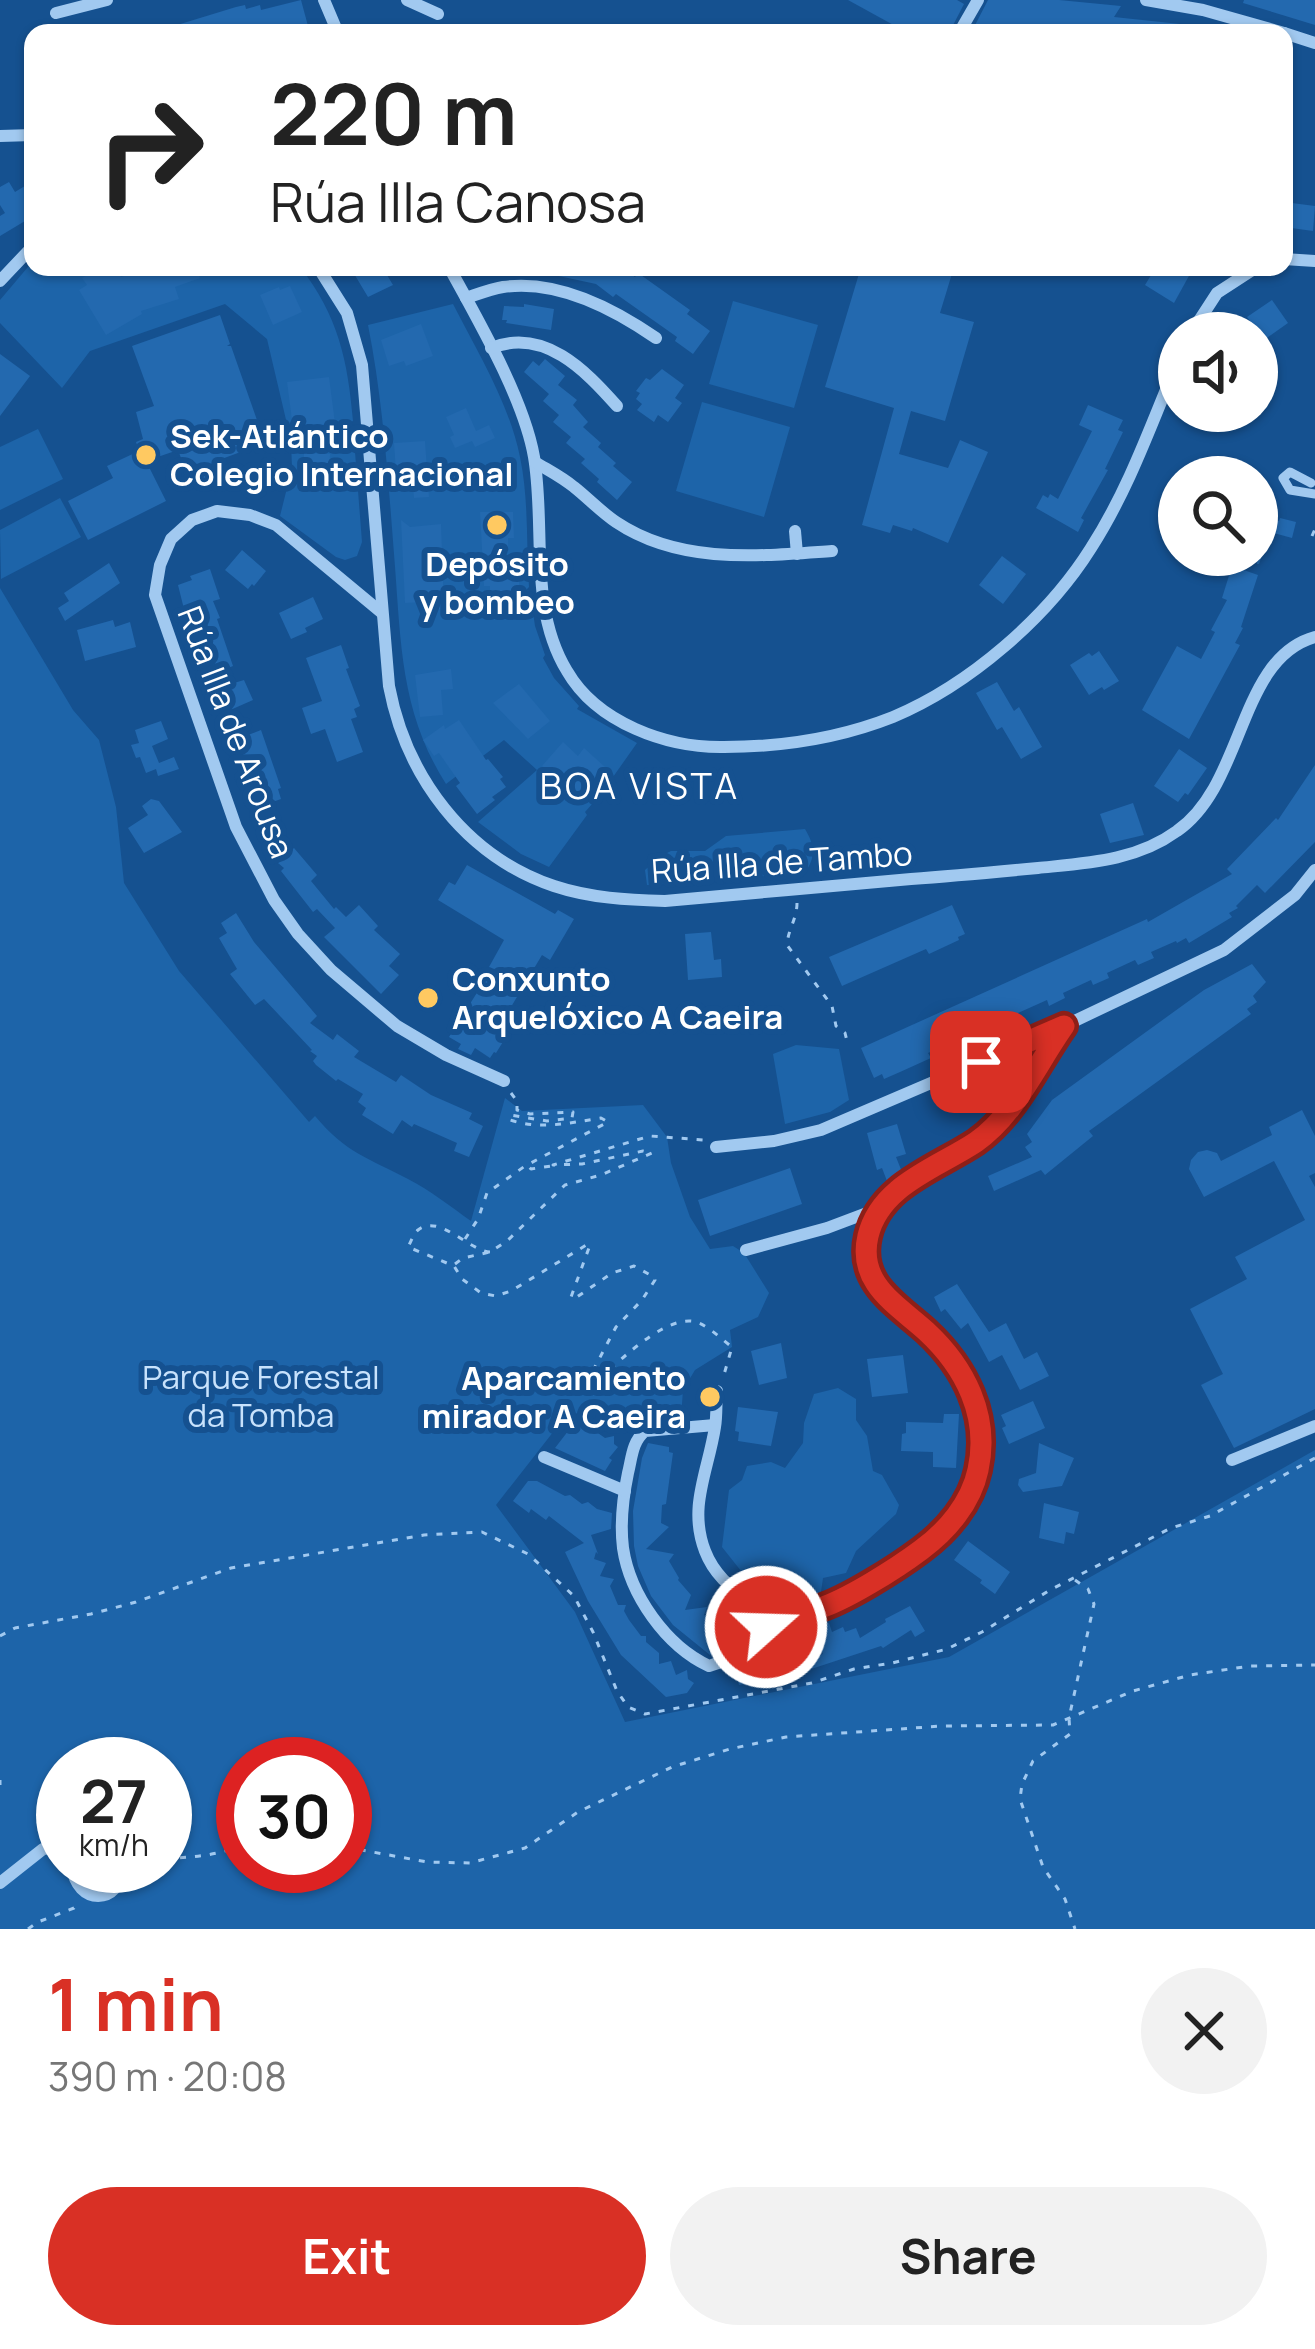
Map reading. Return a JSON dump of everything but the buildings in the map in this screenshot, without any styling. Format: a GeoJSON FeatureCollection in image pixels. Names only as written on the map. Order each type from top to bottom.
{"type":"FeatureCollection","features":[{"type":"Feature","properties":{"kind":"street"},"geometry":{"type":"LineString","coordinates":[[56,13],[107,0]]}},
{"type":"Feature","properties":{"kind":"street"},"geometry":{"type":"LineString","coordinates":[[407,0],[438,14]]}},
{"type":"Feature","properties":{"kind":"street"},"geometry":{"type":"LineString","coordinates":[[1146,0],[1252,24]]}},
{"type":"Feature","properties":{"kind":"street"},"geometry":{"type":"LineString","coordinates":[[0,281],[24,256]]}},
{"type":"Feature","properties":{"kind":"street","name":"Rúa Illa de Tambo"},"geometry":{"type":"LineString","coordinates":[[324,276],[347,313],[362,364],[389,686],[401,732],[428,788],[454,822],[514,868],[554,886],[613,899],[665,901],[989,873],[1102,861],[1139,852],[1177,832],[1202,810],[1220,781],[1266,674],[1290,647],[1315,638]]}},
{"type":"Feature","properties":{"kind":"street"},"geometry":{"type":"LineString","coordinates":[[454,276],[527,426],[535,462],[544,610],[551,641],[569,676],[594,701],[626,724],[662,740],[703,747],[759,747],[825,737],[893,716],[954,684],[1021,632],[1061,590],[1116,505],[1158,407]]}},
{"type":"Feature","properties":{"kind":"street"},"geometry":{"type":"LineString","coordinates":[[1205,312],[1217,293],[1243,276]]}},
{"type":"Feature","properties":{"kind":"street"},"geometry":{"type":"LineString","coordinates":[[466,298],[497,287],[548,289],[580,297],[656,338]]}},
{"type":"Feature","properties":{"kind":"street"},"geometry":{"type":"LineString","coordinates":[[491,348],[521,342],[557,352],[576,362],[617,406]]}},
{"type":"Feature","properties":{"kind":"street"},"geometry":{"type":"LineString","coordinates":[[535,462],[571,484],[619,524],[680,549],[719,556],[832,551]]}},
{"type":"Feature","properties":{"kind":"street","name":"Rúa Illa de Arousa"},"geometry":{"type":"LineString","coordinates":[[382,613],[277,525],[250,515],[217,511],[192,520],[171,539],[155,595],[236,827],[274,900],[298,934],[331,970],[398,1026],[446,1055],[504,1081]]}},
{"type":"Feature","properties":{"kind":"street"},"geometry":{"type":"LineString","coordinates":[[795,531],[796,554]]}},
{"type":"Feature","properties":{"kind":"street"},"geometry":{"type":"LineString","coordinates":[[716,1147],[821,1130],[1064,1026],[1224,950],[1295,895],[1315,870]]}},
{"type":"Feature","properties":{"kind":"street"},"geometry":{"type":"LineString","coordinates":[[717,1391],[715,1425],[696,1515],[710,1566],[733,1589],[762,1606],[794,1612],[818,1609],[919,1552],[945,1530],[976,1479],[982,1431],[976,1403],[950,1357],[887,1300],[871,1279],[866,1255],[869,1233],[882,1207],[904,1184],[980,1139],[1005,1114],[1064,1026]]}},
{"type":"Feature","properties":{"kind":"street"},"geometry":{"type":"LineString","coordinates":[[746,1250],[882,1207]]}},
{"type":"Feature","properties":{"kind":"street"},"geometry":{"type":"LineString","coordinates":[[715,1425],[645,1430],[634,1445],[625,1491],[623,1550],[639,1596],[689,1655],[709,1666],[721,1661],[736,1643],[794,1612]]}},
{"type":"Feature","properties":{"kind":"street"},"geometry":{"type":"LineString","coordinates":[[1232,1460],[1315,1426]]}},
{"type":"Feature","properties":{"kind":"street"},"geometry":{"type":"LineString","coordinates":[[544,1457],[625,1491]]}},
{"type":"Feature","properties":{"kind":"street"},"geometry":{"type":"LineString","coordinates":[[0,1883],[36,1855]]}},
{"type":"Feature","properties":{"kind":"street"},"geometry":{"type":"LineString","coordinates":[[86,1893],[108,1893]]}},
{"type":"Feature","properties":{"kind":"path"},"geometry":{"type":"LineString","coordinates":[[1312,536],[1315,529]]}},
{"type":"Feature","properties":{"kind":"path"},"geometry":{"type":"LineString","coordinates":[[797,902],[797,918],[787,945],[832,1006],[836,1026],[845,1033],[848,1045]]}},
{"type":"Feature","properties":{"kind":"path"},"geometry":{"type":"LineString","coordinates":[[464,1240],[487,1193],[527,1165],[608,1122],[601,1118],[529,1126],[511,1120],[510,1115],[547,1121],[572,1118],[573,1112],[517,1110],[517,1101],[504,1081]]}},
{"type":"Feature","properties":{"kind":"path"},"geometry":{"type":"LineString","coordinates":[[527,1165],[531,1169],[553,1165],[650,1136],[704,1139],[716,1147]]}},
{"type":"Feature","properties":{"kind":"path"},"geometry":{"type":"LineString","coordinates":[[454,1265],[507,1241],[565,1185],[652,1153],[643,1150],[582,1164],[553,1165]]}},
{"type":"Feature","properties":{"kind":"path"},"geometry":{"type":"LineString","coordinates":[[490,1252],[479,1251],[445,1228],[417,1230],[408,1247],[454,1265],[462,1280],[481,1293],[496,1296],[588,1244],[571,1298],[634,1266],[655,1280],[616,1327],[587,1382],[587,1391],[647,1338],[690,1321],[732,1347],[717,1391]]}},
{"type":"Feature","properties":{"kind":"path"},"geometry":{"type":"LineString","coordinates":[[0,1636],[15,1628],[136,1601],[231,1568],[424,1535],[482,1532],[528,1554],[574,1596],[617,1691],[628,1707],[645,1714],[812,1683],[947,1649],[1050,1590],[1171,1528],[1210,1516],[1315,1458]]}},
{"type":"Feature","properties":{"kind":"path"},"geometry":{"type":"LineString","coordinates":[[1073,1579],[1088,1589],[1094,1604],[1069,1718],[1070,1734],[1033,1761],[1020,1799],[1043,1867],[1065,1899],[1075,1929]]}},
{"type":"Feature","properties":{"kind":"path"},"geometry":{"type":"LineString","coordinates":[[372,1852],[427,1862],[470,1863],[525,1848],[578,1812],[672,1767],[786,1737],[942,1726],[1053,1725],[1133,1691],[1190,1676],[1250,1666],[1315,1665]]}},
{"type":"Feature","properties":{"kind":"path"},"geometry":{"type":"LineString","coordinates":[[28,1929],[74,1908],[86,1893]]}},
{"type":"Feature","properties":{"kind":"green space"},"geometry":{"type":"Polygon","coordinates":[[[24,272],[24,276],[306,276],[332,321],[348,378],[353,421],[345,424],[345,439],[354,439],[362,542],[357,556],[336,557],[280,516],[292,468],[291,441],[267,339],[225,304],[90,351],[62,388],[0,323],[0,300],[24,272]]]}},
{"type":"Feature","properties":{"kind":"green space"},"geometry":{"type":"Polygon","coordinates":[[[733,301],[818,325],[794,408],[709,384],[733,301]]]}},
{"type":"Feature","properties":{"kind":"green space"},"geometry":{"type":"Polygon","coordinates":[[[453,304],[492,379],[515,437],[526,506],[526,590],[530,591],[543,658],[577,709],[637,743],[549,867],[521,854],[478,822],[537,770],[504,740],[446,784],[419,729],[405,673],[378,382],[368,325],[453,304]]]}},
{"type":"Feature","properties":{"kind":"green space"},"geometry":{"type":"Polygon","coordinates":[[[702,402],[790,427],[764,517],[676,491],[702,402]]]}},
{"type":"Feature","properties":{"kind":"green space"},"geometry":{"type":"Polygon","coordinates":[[[38,429],[63,479],[0,510],[0,447],[38,429]]]}},
{"type":"Feature","properties":{"kind":"green space"},"geometry":{"type":"Polygon","coordinates":[[[60,498],[81,537],[1,579],[0,530],[60,498]]]}},
{"type":"Feature","properties":{"kind":"green space","name":"Parque Forestal da Tomba"},"geometry":{"type":"Polygon","coordinates":[[[0,588],[73,710],[99,740],[116,807],[124,883],[179,971],[309,1122],[315,1116],[348,1147],[424,1188],[471,1221],[505,1098],[522,1111],[643,1105],[667,1137],[690,1217],[710,1249],[733,1246],[744,1253],[769,1293],[758,1317],[730,1330],[732,1347],[695,1370],[683,1390],[681,1418],[568,1413],[496,1505],[575,1612],[625,1722],[949,1657],[1315,1450],[1315,1929],[0,1929],[0,588]]]}},
{"type":"Feature","properties":{"kind":"green space"},"geometry":{"type":"Polygon","coordinates":[[[805,829],[813,851],[805,873],[647,885],[645,870],[671,851],[705,851],[726,836],[805,829]]]}},
{"type":"Feature","properties":{"kind":"green space"},"geometry":{"type":"Polygon","coordinates":[[[796,1045],[839,1049],[849,1100],[830,1112],[785,1124],[773,1054],[796,1045]]]}},
{"type":"Feature","properties":{"kind":"green space"},"geometry":{"type":"Polygon","coordinates":[[[838,1388],[856,1399],[856,1420],[867,1436],[873,1471],[882,1475],[899,1505],[896,1514],[856,1551],[846,1573],[823,1578],[821,1592],[812,1596],[781,1599],[778,1585],[770,1578],[749,1581],[722,1547],[729,1490],[742,1480],[747,1466],[771,1462],[785,1468],[803,1443],[814,1394],[838,1388]]]}},
{"type":"Feature","properties":{"kind":"place","name":"Sek-Atlántico Colegio Internacional"},"geometry":{"type":"Point","coordinates":[146,455]}},
{"type":"Feature","properties":{"kind":"place","name":"Depósito y bombeo"},"geometry":{"type":"Point","coordinates":[497,525]}},
{"type":"Feature","properties":{"kind":"place","name":"Conxunto Arquelóxico A Caeira"},"geometry":{"type":"Point","coordinates":[428,998]}},
{"type":"Feature","properties":{"kind":"place","name":"Aparcamiento mirador A Caeira"},"geometry":{"type":"Point","coordinates":[710,1397]}},
{"type":"Feature","properties":{"kind":"district","name":"BOA VISTA"},"geometry":{"type":"Point","coordinates":[640,786]}},
{"type":"Feature","properties":{"kind":"route"},"geometry":{"type":"LineString","coordinates":[[766,1627],[794,1612],[818,1609],[919,1552],[945,1530],[976,1479],[982,1431],[965,1379],[928,1333],[887,1300],[871,1279],[866,1255],[869,1233],[882,1207],[904,1184],[980,1139],[1005,1114],[1064,1026],[981,1062]]}}]}
